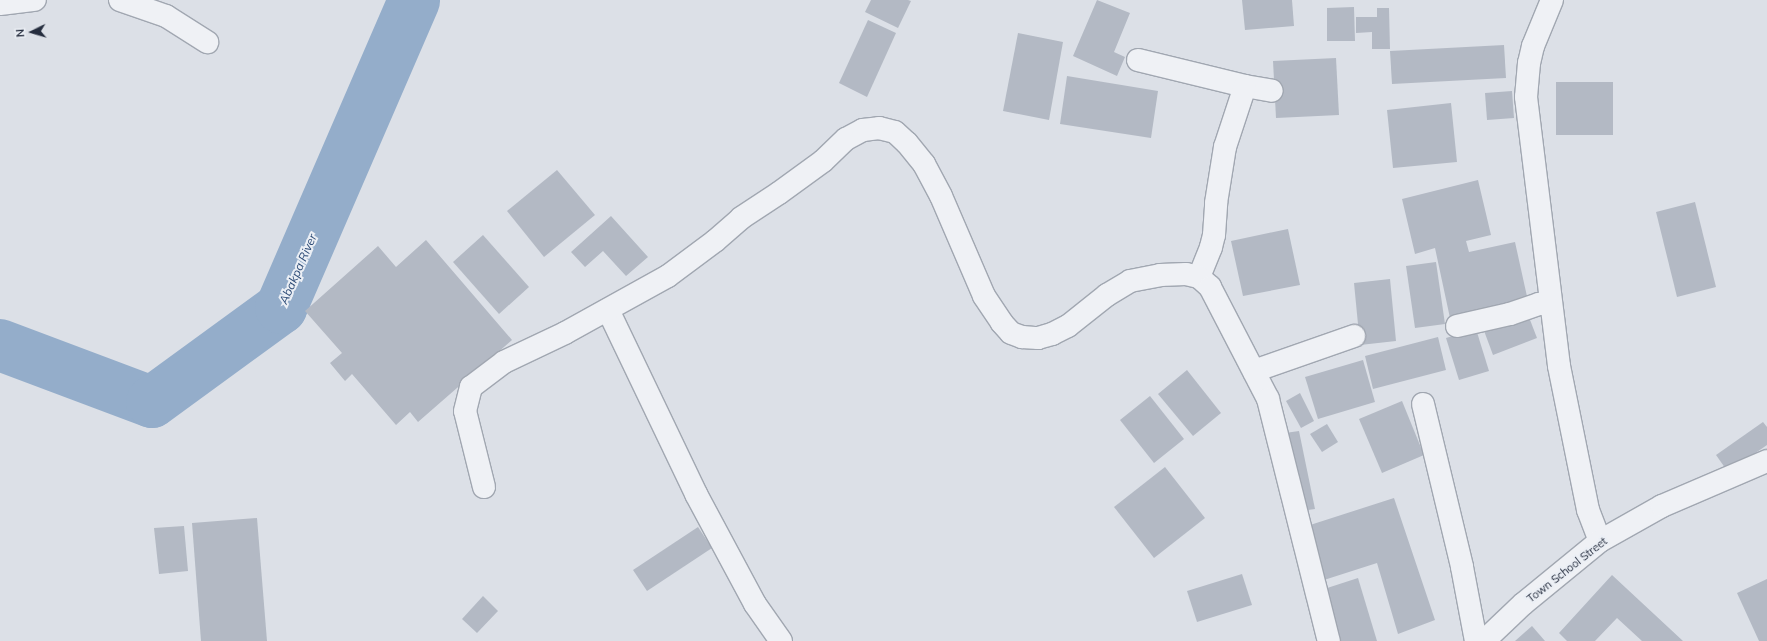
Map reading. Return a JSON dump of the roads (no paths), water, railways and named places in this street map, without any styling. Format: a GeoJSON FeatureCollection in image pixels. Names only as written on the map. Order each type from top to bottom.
{"type":"FeatureCollection","features":[{"type":"Feature","properties":{"kind":"street"},"geometry":{"type":"LineString","coordinates":[[0,4],[35,0]]}},
{"type":"Feature","properties":{"kind":"street"},"geometry":{"type":"LineString","coordinates":[[120,0],[166,16],[207,42]]}},
{"type":"Feature","properties":{"kind":"street"},"geometry":{"type":"LineString","coordinates":[[1552,0],[1531,57],[1526,97],[1550,304],[1559,366],[1588,510],[1600,541]]}},
{"type":"Feature","properties":{"kind":"street"},"geometry":{"type":"LineString","coordinates":[[1138,60],[1245,86],[1272,91]]}},
{"type":"Feature","properties":{"kind":"street"},"geometry":{"type":"LineString","coordinates":[[1199,277],[1211,247],[1214,235],[1216,203],[1225,147],[1245,86]]}},
{"type":"Feature","properties":{"kind":"street"},"geometry":{"type":"LineString","coordinates":[[484,487],[466,411],[471,387],[504,362],[565,333],[668,276],[692,260],[741,218],[780,193],[823,161],[846,139],[863,130],[879,128],[895,132],[907,143],[924,164],[941,196],[984,296],[1002,323],[1011,333],[1022,337],[1038,338],[1052,334],[1068,326],[1107,295],[1130,281],[1173,274],[1186,274],[1199,277],[1210,287],[1268,399],[1328,641]]}},
{"type":"Feature","properties":{"kind":"street"},"geometry":{"type":"LineString","coordinates":[[1457,326],[1510,314],[1539,304],[1550,304]]}},
{"type":"Feature","properties":{"kind":"street"},"geometry":{"type":"LineString","coordinates":[[608,310],[700,501],[755,604],[781,641]]}},
{"type":"Feature","properties":{"kind":"street"},"geometry":{"type":"LineString","coordinates":[[1254,371],[1354,336]]}},
{"type":"Feature","properties":{"kind":"street"},"geometry":{"type":"LineString","coordinates":[[1423,404],[1462,567],[1476,641]]}},
{"type":"Feature","properties":{"kind":"street","name":"Town School Street"},"geometry":{"type":"LineString","coordinates":[[1484,641],[1523,604],[1600,541],[1662,506],[1767,461]]}},
{"type":"Feature","properties":{"kind":"waterway","name":"Abakpa River"},"geometry":{"type":"LineString","coordinates":[[0,345],[152,402],[281,308],[414,0]]}}]}
